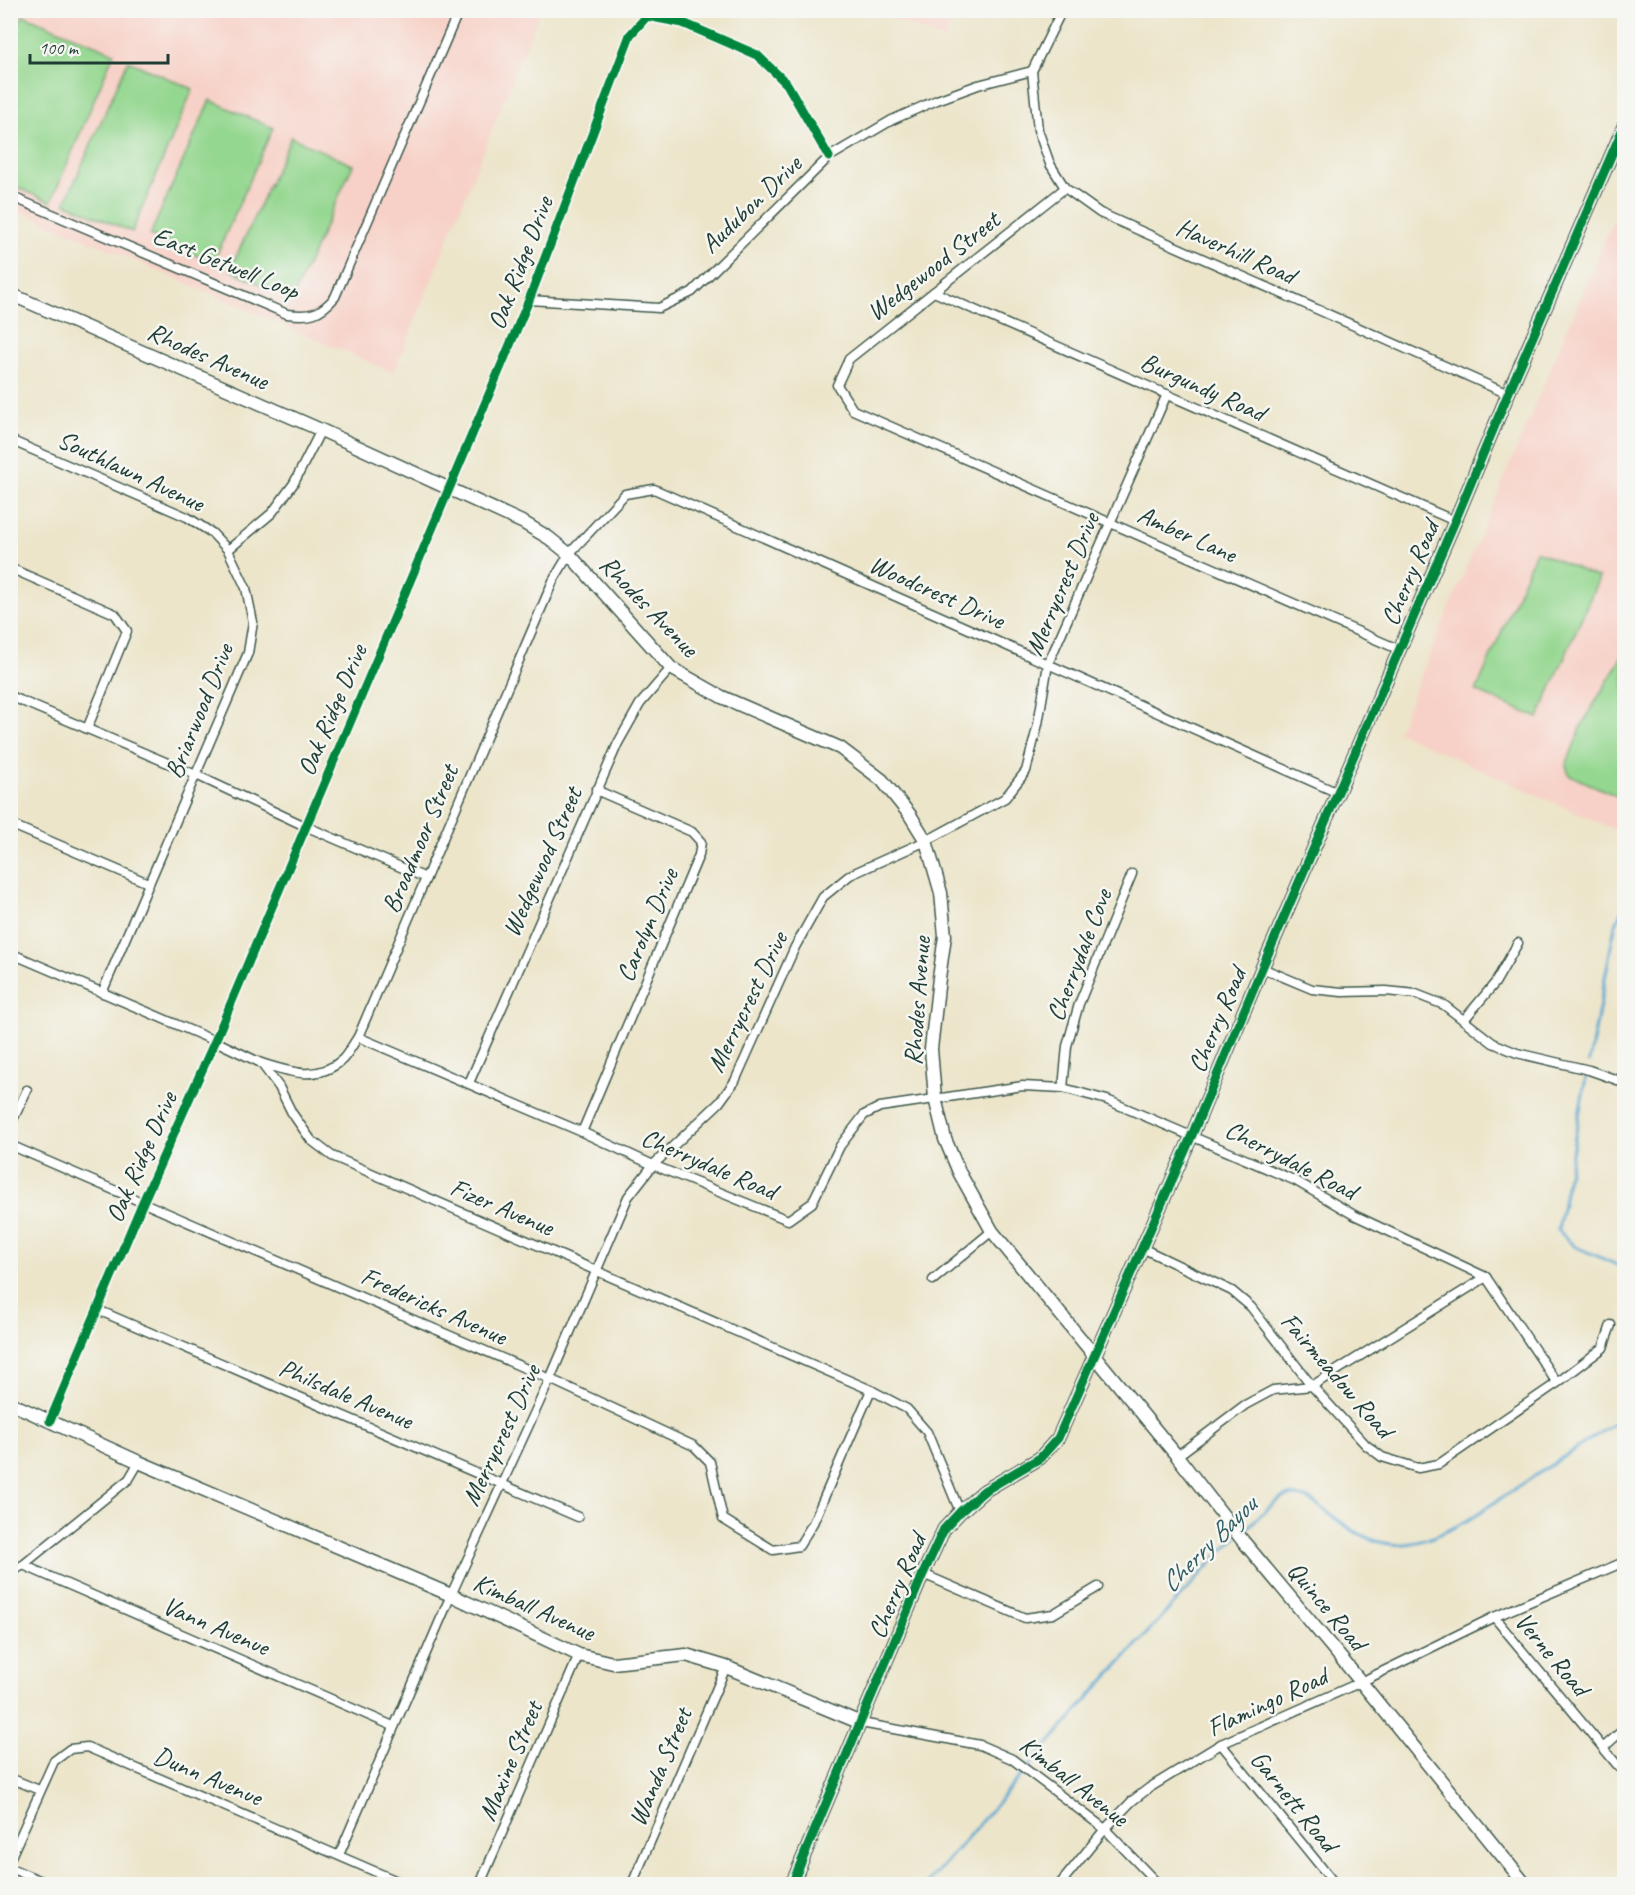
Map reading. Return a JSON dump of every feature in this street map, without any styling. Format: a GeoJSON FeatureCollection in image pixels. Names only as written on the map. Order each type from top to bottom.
{"type":"FeatureCollection","features":[{"type":"Feature","properties":{"kind":"main road","name":"Cherry Road"},"geometry":{"type":"LineString","coordinates":[[792,1884],[944,1529],[984,1491],[1040,1458],[1058,1438],[1192,1135],[1624,126]]}},
{"type":"Feature","properties":{"kind":"main road","name":"Rhodes Avenue"},"geometry":{"type":"LineString","coordinates":[[10,294],[321,430],[524,523],[549,538],[569,554],[671,668],[722,697],[840,748],[882,780],[910,815],[926,841],[941,893],[945,936],[932,1049],[935,1098],[945,1139],[992,1231],[1095,1355]]}},
{"type":"Feature","properties":{"kind":"main road","name":"Quince Road"},"geometry":{"type":"LineString","coordinates":[[1095,1355],[1243,1541],[1525,1884]]}},
{"type":"Feature","properties":{"kind":"main road","name":"Kimball Avenue"},"geometry":{"type":"LineString","coordinates":[[10,1403],[139,1462],[451,1595],[579,1655],[613,1663],[686,1654],[726,1667],[861,1723]]}},
{"type":"Feature","properties":{"kind":"street","name":"East Getwell Loop"},"geometry":{"type":"LineString","coordinates":[[10,196],[287,314],[304,316],[315,313],[327,306],[335,297],[459,10]]}},
{"type":"Feature","properties":{"kind":"street"},"geometry":{"type":"LineString","coordinates":[[1032,71],[1062,10]]}},
{"type":"Feature","properties":{"kind":"street","name":"Oak Ridge Drive"},"geometry":{"type":"LineString","coordinates":[[50,1421],[143,1202],[215,1041],[529,300],[630,35],[647,16],[682,23],[758,55],[788,84],[829,157]]}},
{"type":"Feature","properties":{"kind":"street","name":"Audubon Drive"},"geometry":{"type":"LineString","coordinates":[[529,300],[659,308],[692,292],[829,157],[892,120],[937,100],[978,85],[1032,71]]}},
{"type":"Feature","properties":{"kind":"street","name":"Haverhill Road"},"geometry":{"type":"LineString","coordinates":[[1032,71],[1038,130],[1050,164],[1065,188],[1100,213],[1508,394]]}},
{"type":"Feature","properties":{"kind":"street","name":"Wedgewood Street"},"geometry":{"type":"LineString","coordinates":[[837,385],[849,358],[1065,188]]}},
{"type":"Feature","properties":{"kind":"street","name":"Burgundy Road"},"geometry":{"type":"LineString","coordinates":[[934,292],[1455,521]]}},
{"type":"Feature","properties":{"kind":"street","name":"Amber Lane"},"geometry":{"type":"LineString","coordinates":[[837,385],[853,410],[1400,650]]}},
{"type":"Feature","properties":{"kind":"street","name":"Merrycrest Drive"},"geometry":{"type":"LineString","coordinates":[[339,1855],[393,1726],[550,1379],[628,1197],[653,1165],[718,1103],[735,1081],[795,947],[823,897],[850,875],[926,841],[1005,798],[1026,771],[1038,724],[1048,664],[1167,394]]}},
{"type":"Feature","properties":{"kind":"street"},"geometry":{"type":"LineString","coordinates":[[228,550],[272,513],[294,483],[321,430]]}},
{"type":"Feature","properties":{"kind":"street","name":"Southlawn Avenue"},"geometry":{"type":"LineString","coordinates":[[10,440],[187,517],[212,532],[228,550]]}},
{"type":"Feature","properties":{"kind":"street","name":"Woodcrest Drive"},"geometry":{"type":"LineString","coordinates":[[569,554],[625,494],[654,489],[1338,793]]}},
{"type":"Feature","properties":{"kind":"street","name":"Briarwood Drive"},"geometry":{"type":"LineString","coordinates":[[102,993],[248,653],[253,622],[246,588],[228,550]]}},
{"type":"Feature","properties":{"kind":"street","name":"Broadmoor Street"},"geometry":{"type":"LineString","coordinates":[[261,1063],[292,1073],[305,1074],[324,1070],[342,1060],[358,1037],[554,581],[569,554]]}},
{"type":"Feature","properties":{"kind":"street"},"geometry":{"type":"LineString","coordinates":[[10,568],[115,615],[127,632],[87,729]]}},
{"type":"Feature","properties":{"kind":"street","name":"Wedgewood Street"},"geometry":{"type":"LineString","coordinates":[[469,1083],[618,742],[640,704],[671,668]]}},
{"type":"Feature","properties":{"kind":"street"},"geometry":{"type":"LineString","coordinates":[[10,696],[196,775],[305,826],[426,878]]}},
{"type":"Feature","properties":{"kind":"street","name":"Carolyn Drive"},"geometry":{"type":"LineString","coordinates":[[582,1132],[699,855],[701,842],[692,832],[596,790]]}},
{"type":"Feature","properties":{"kind":"street"},"geometry":{"type":"LineString","coordinates":[[10,824],[148,883]]}},
{"type":"Feature","properties":{"kind":"street","name":"Cherrydale Cove"},"geometry":{"type":"LineString","coordinates":[[1063,1088],[1067,1046],[1079,1004],[1132,874]]}},
{"type":"Feature","properties":{"kind":"street"},"geometry":{"type":"LineString","coordinates":[[1464,1020],[1495,983],[1518,943]]}},
{"type":"Feature","properties":{"kind":"street","name":"Fizer Avenue"},"geometry":{"type":"LineString","coordinates":[[10,953],[261,1063],[279,1087],[291,1113],[311,1140],[332,1156],[871,1390],[907,1409],[927,1432],[960,1512]]}},
{"type":"Feature","properties":{"kind":"street"},"geometry":{"type":"LineString","coordinates":[[1262,969],[1312,989],[1416,994],[1444,1005],[1493,1043],[1517,1053],[1589,1070],[1620,1081],[1624,1085]]}},
{"type":"Feature","properties":{"kind":"street","name":"Cherrydale Road"},"geometry":{"type":"LineString","coordinates":[[358,1037],[582,1132],[653,1165],[788,1220],[813,1203],[840,1146],[864,1115],[880,1107],[1023,1086],[1063,1088],[1107,1100],[1296,1181],[1354,1215],[1486,1277]]}},
{"type":"Feature","properties":{"kind":"street"},"geometry":{"type":"LineString","coordinates":[[10,1126],[27,1090]]}},
{"type":"Feature","properties":{"kind":"street","name":"Fredericks Avenue"},"geometry":{"type":"LineString","coordinates":[[10,1145],[550,1379],[694,1446],[710,1462],[723,1519],[773,1550],[799,1546],[813,1524],[871,1390]]}},
{"type":"Feature","properties":{"kind":"street"},"geometry":{"type":"LineString","coordinates":[[933,1280],[992,1231]]}},
{"type":"Feature","properties":{"kind":"street","name":"Fairmeadow Road"},"geometry":{"type":"LineString","coordinates":[[1142,1248],[1232,1291],[1251,1307],[1312,1386],[1366,1445],[1382,1457],[1418,1468],[1439,1464],[1557,1383],[1603,1347],[1611,1325]]}},
{"type":"Feature","properties":{"kind":"street"},"geometry":{"type":"LineString","coordinates":[[1177,1456],[1245,1405],[1273,1390],[1312,1386],[1486,1277],[1557,1383]]}},
{"type":"Feature","properties":{"kind":"street","name":"Philsdale Avenue"},"geometry":{"type":"LineString","coordinates":[[98,1310],[578,1517]]}},
{"type":"Feature","properties":{"kind":"street"},"geometry":{"type":"LineString","coordinates":[[10,1573],[129,1479],[139,1462]]}},
{"type":"Feature","properties":{"kind":"street","name":"Flamingo Road"},"geometry":{"type":"LineString","coordinates":[[1060,1884],[1105,1829],[1132,1801],[1221,1744],[1361,1682],[1494,1617],[1624,1562]]}},
{"type":"Feature","properties":{"kind":"street","name":"Vann Avenue"},"geometry":{"type":"LineString","coordinates":[[23,1565],[393,1726]]}},
{"type":"Feature","properties":{"kind":"street"},"geometry":{"type":"LineString","coordinates":[[923,1574],[1025,1618],[1053,1614],[1098,1587]]}},
{"type":"Feature","properties":{"kind":"street","name":"Verne Road"},"geometry":{"type":"LineString","coordinates":[[1494,1617],[1624,1773]]}},
{"type":"Feature","properties":{"kind":"street","name":"Maxine Street"},"geometry":{"type":"LineString","coordinates":[[480,1884],[579,1655]]}},
{"type":"Feature","properties":{"kind":"street","name":"Wanda Street"},"geometry":{"type":"LineString","coordinates":[[632,1884],[726,1667]]}},
{"type":"Feature","properties":{"kind":"street","name":"Kimball Avenue"},"geometry":{"type":"LineString","coordinates":[[861,1723],[980,1744],[1001,1752],[1105,1829],[1158,1884]]}},
{"type":"Feature","properties":{"kind":"street"},"geometry":{"type":"LineString","coordinates":[[1604,1747],[1624,1729]]}},
{"type":"Feature","properties":{"kind":"street","name":"Garnett Road"},"geometry":{"type":"LineString","coordinates":[[1221,1744],[1335,1884]]}},
{"type":"Feature","properties":{"kind":"street","name":"Dunn Avenue"},"geometry":{"type":"LineString","coordinates":[[10,1859],[39,1790],[54,1761],[70,1749],[87,1747],[404,1884]]}},
{"type":"Feature","properties":{"kind":"street"},"geometry":{"type":"LineString","coordinates":[[10,1778],[39,1790]]}},
{"type":"Feature","properties":{"kind":"street"},"geometry":{"type":"LineString","coordinates":[[10,1868],[49,1884]]}},
{"type":"Feature","properties":{"kind":"shaded area"},"geometry":{"type":"Polygon","coordinates":[[[11,11],[540,11],[394,373],[11,207],[11,11]]]}},
{"type":"Feature","properties":{"kind":"shaded area"},"geometry":{"type":"Polygon","coordinates":[[[876,11],[956,11],[944,40],[876,11]]]}},
{"type":"Feature","properties":{"kind":"shaded area"},"geometry":{"type":"Polygon","coordinates":[[[1624,194],[1624,834],[1397,732],[1624,194]]]}},
{"type":"Feature","properties":{"kind":"green space"},"geometry":{"type":"Polygon","coordinates":[[[23,15],[114,53],[51,202],[11,185],[11,43],[23,15]]]}},
{"type":"Feature","properties":{"kind":"green space"},"geometry":{"type":"Polygon","coordinates":[[[128,61],[193,89],[132,232],[65,203],[128,61]]]}},
{"type":"Feature","properties":{"kind":"green space"},"geometry":{"type":"Polygon","coordinates":[[[210,100],[273,128],[213,263],[150,235],[210,100]]]}},
{"type":"Feature","properties":{"kind":"green space"},"geometry":{"type":"Polygon","coordinates":[[[291,137],[353,165],[292,299],[230,270],[291,137]]]}},
{"type":"Feature","properties":{"kind":"green space"},"geometry":{"type":"Polygon","coordinates":[[[1536,551],[1599,578],[1538,718],[1476,691],[1536,551]]]}},
{"type":"Feature","properties":{"kind":"green space"},"geometry":{"type":"Polygon","coordinates":[[[1624,653],[1624,799],[1569,775],[1566,765],[1582,725],[1624,653]]]}},
{"type":"Feature","properties":{"kind":"waterway"},"geometry":{"type":"LineString","coordinates":[[1589,1062],[1615,926],[1624,905]]}},
{"type":"Feature","properties":{"kind":"waterway"},"geometry":{"type":"LineString","coordinates":[[1586,1077],[1558,1230],[1574,1246],[1624,1268]]}},
{"type":"Feature","properties":{"kind":"waterway","name":"Cherry Bayou"},"geometry":{"type":"LineString","coordinates":[[1242,1533],[1277,1501],[1289,1496],[1300,1496],[1318,1505],[1363,1536],[1379,1542],[1395,1544],[1429,1539],[1468,1520],[1624,1417]]}},
{"type":"Feature","properties":{"kind":"waterway","name":"Cherry Bayou"},"geometry":{"type":"LineString","coordinates":[[927,1884],[1091,1695],[1237,1537]]}},
{"type":"Feature","properties":{"kind":"cycle path"},"geometry":{"type":"LineString","coordinates":[[50,1421],[143,1202],[215,1041],[529,300],[630,35],[647,16],[683,23],[757,55],[787,84],[829,157]]}},
{"type":"Feature","properties":{"kind":"cycle path"},"geometry":{"type":"LineString","coordinates":[[792,1884],[944,1529],[984,1491],[1040,1458],[1058,1438],[1192,1135],[1624,126]]}}]}
